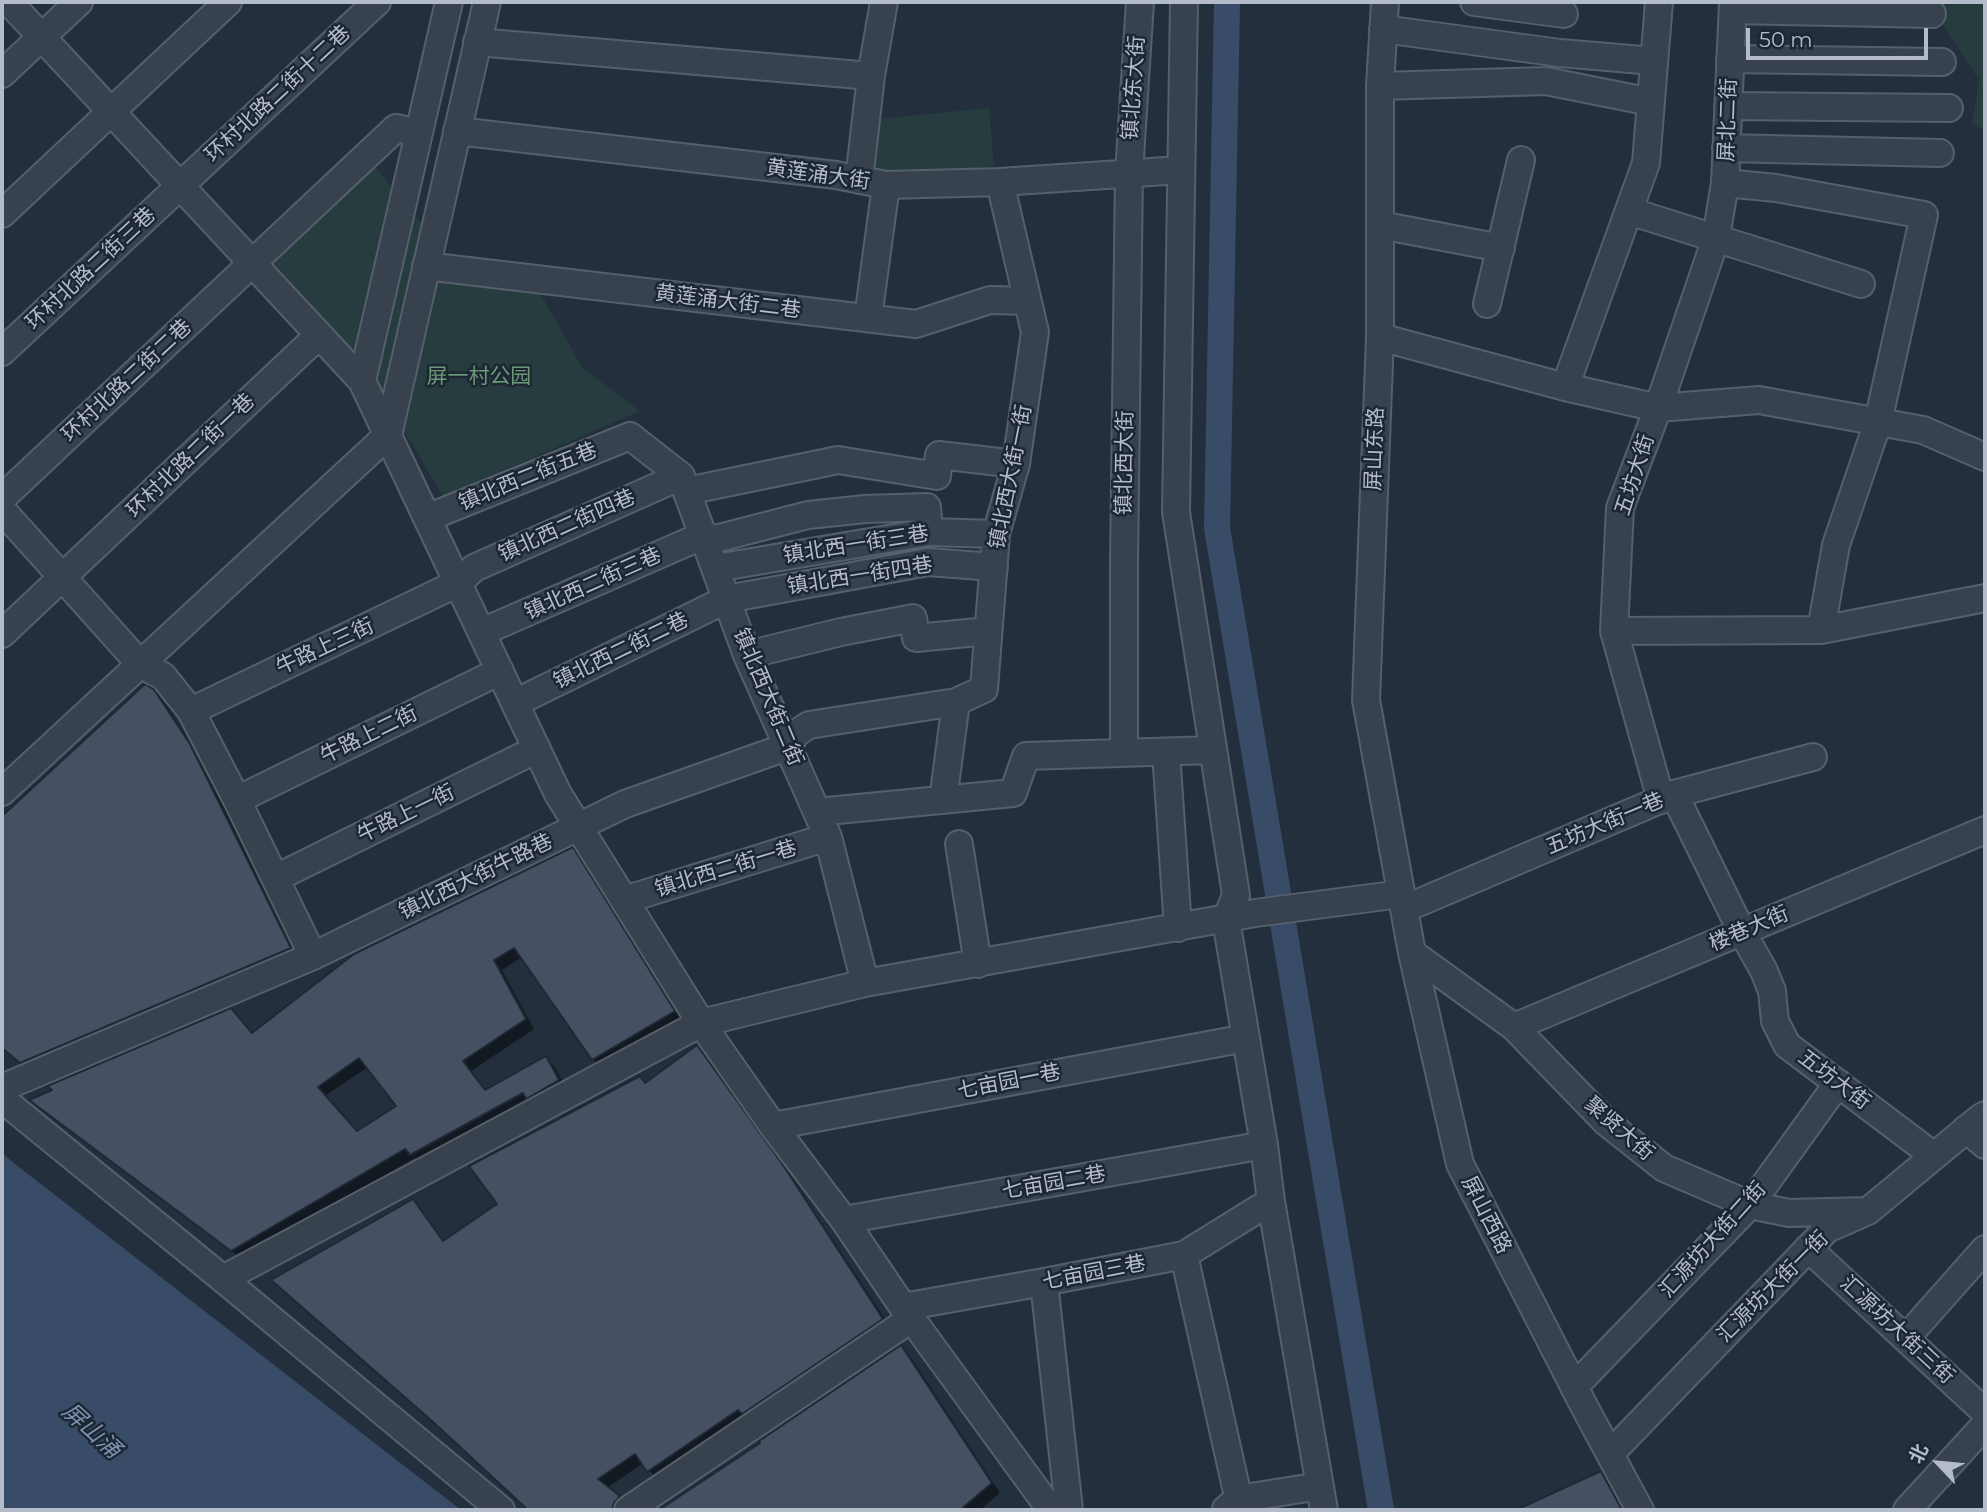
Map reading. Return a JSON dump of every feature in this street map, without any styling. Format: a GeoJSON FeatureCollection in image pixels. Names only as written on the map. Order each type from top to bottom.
{"type":"FeatureCollection","features":[{"type":"Feature","properties":{"kind":"street"},"geometry":{"type":"LineString","coordinates":[[9,2],[362,381],[558,794],[701,1023],[1051,1510]]}},
{"type":"Feature","properties":{"kind":"street"},"geometry":{"type":"LineString","coordinates":[[2,74],[79,2]]}},
{"type":"Feature","properties":{"kind":"street"},"geometry":{"type":"LineString","coordinates":[[2,214],[228,2]]}},
{"type":"Feature","properties":{"kind":"street","name":"环村北路二街十二巷"},"geometry":{"type":"LineString","coordinates":[[180,186],[377,2]]}},
{"type":"Feature","properties":{"kind":"street"},"geometry":{"type":"LineString","coordinates":[[362,381],[449,2]]}},
{"type":"Feature","properties":{"kind":"street"},"geometry":{"type":"LineString","coordinates":[[2,792],[387,435],[487,2]]}},
{"type":"Feature","properties":{"kind":"street"},"geometry":{"type":"LineString","coordinates":[[859,180],[884,2]]}},
{"type":"Feature","properties":{"kind":"street","name":"镇北东大街"},"geometry":{"type":"LineString","coordinates":[[1129,173],[1140,2]]}},
{"type":"Feature","properties":{"kind":"street"},"geometry":{"type":"LineString","coordinates":[[1184,2],[1176,512],[1236,895],[1226,920],[1322,1498],[1235,1507],[1184,1255]]}},
{"type":"Feature","properties":{"kind":"street","name":"屏山东路"},"geometry":{"type":"LineString","coordinates":[[1385,2],[1380,86],[1380,337],[1366,700],[1402,901]]}},
{"type":"Feature","properties":{"kind":"street"},"geometry":{"type":"LineString","coordinates":[[1474,2],[1565,8],[1560,53]]}},
{"type":"Feature","properties":{"kind":"street"},"geometry":{"type":"LineString","coordinates":[[1565,387],[1646,163],[1659,2]]}},
{"type":"Feature","properties":{"kind":"street"},"geometry":{"type":"LineString","coordinates":[[1733,6],[1932,14]]}},
{"type":"Feature","properties":{"kind":"street","name":"屏北二街"},"geometry":{"type":"LineString","coordinates":[[1716,238],[1726,183],[1733,6]]}},
{"type":"Feature","properties":{"kind":"street"},"geometry":{"type":"LineString","coordinates":[[1383,29],[1560,53],[1654,61]]}},
{"type":"Feature","properties":{"kind":"street"},"geometry":{"type":"LineString","coordinates":[[477,42],[872,76]]}},
{"type":"Feature","properties":{"kind":"street"},"geometry":{"type":"LineString","coordinates":[[1730,59],[1942,62]]}},
{"type":"Feature","properties":{"kind":"street"},"geometry":{"type":"LineString","coordinates":[[1380,86],[1546,82],[1651,102]]}},
{"type":"Feature","properties":{"kind":"street"},"geometry":{"type":"LineString","coordinates":[[1728,106],[1949,108]]}},
{"type":"Feature","properties":{"kind":"street","name":"环村北路二街二巷"},"geometry":{"type":"LineString","coordinates":[[2,498],[396,128],[418,133]]}},
{"type":"Feature","properties":{"kind":"street","name":"黄莲涌大街"},"geometry":{"type":"LineString","coordinates":[[457,131],[836,175],[886,185],[1000,182],[1181,170]]}},
{"type":"Feature","properties":{"kind":"street"},"geometry":{"type":"LineString","coordinates":[[1727,148],[1940,153]]}},
{"type":"Feature","properties":{"kind":"street"},"geometry":{"type":"LineString","coordinates":[[1487,304],[1521,160]]}},
{"type":"Feature","properties":{"kind":"street","name":"镇北西大街"},"geometry":{"type":"LineString","coordinates":[[1124,753],[1129,173]]}},
{"type":"Feature","properties":{"kind":"street","name":"镇北西大街一街"},"geometry":{"type":"LineString","coordinates":[[956,702],[984,689],[996,534],[1016,464],[1035,332],[1000,182]]}},
{"type":"Feature","properties":{"kind":"street"},"geometry":{"type":"LineString","coordinates":[[1726,183],[1776,188],[1924,215],[1878,422],[1836,545],[1821,630]]}},
{"type":"Feature","properties":{"kind":"street"},"geometry":{"type":"LineString","coordinates":[[867,318],[886,185]]}},
{"type":"Feature","properties":{"kind":"street","name":"环村北路二街三巷"},"geometry":{"type":"LineString","coordinates":[[2,352],[180,186]]}},
{"type":"Feature","properties":{"kind":"street"},"geometry":{"type":"LineString","coordinates":[[1629,211],[1861,284]]}},
{"type":"Feature","properties":{"kind":"street"},"geometry":{"type":"LineString","coordinates":[[1380,225],[1501,248]]}},
{"type":"Feature","properties":{"kind":"street","name":"五坊大街"},"geometry":{"type":"LineString","coordinates":[[1716,238],[1658,408],[1620,508],[1614,631],[1668,797],[1764,971],[1772,991],[1774,1021],[1787,1045],[1934,1156]]}},
{"type":"Feature","properties":{"kind":"street","name":"黄莲涌大街二巷"},"geometry":{"type":"LineString","coordinates":[[426,266],[916,324],[990,300],[1027,301]]}},
{"type":"Feature","properties":{"kind":"street","name":"环村北路二街一巷"},"geometry":{"type":"LineString","coordinates":[[2,634],[319,335]]}},
{"type":"Feature","properties":{"kind":"street"},"geometry":{"type":"LineString","coordinates":[[1380,337],[1565,387],[1658,408],[1759,400],[1923,430],[1985,457]]}},
{"type":"Feature","properties":{"kind":"street","name":"镇北西二街五巷"},"geometry":{"type":"LineString","coordinates":[[427,518],[629,436],[684,483]]}},
{"type":"Feature","properties":{"kind":"street","name":"镇北西二街四巷"},"geometry":{"type":"LineString","coordinates":[[458,583],[474,568],[684,483],[838,460],[937,476],[939,455],[1016,464]]}},
{"type":"Feature","properties":{"kind":"street","name":"镇北西大街二街"},"geometry":{"type":"LineString","coordinates":[[684,483],[747,655],[828,837],[865,983]]}},
{"type":"Feature","properties":{"kind":"street"},"geometry":{"type":"LineString","coordinates":[[704,535],[715,539],[808,515],[927,506],[929,532]]}},
{"type":"Feature","properties":{"kind":"street"},"geometry":{"type":"LineString","coordinates":[[2,510],[141,665],[163,676],[191,711],[313,956]]}},
{"type":"Feature","properties":{"kind":"street","name":"镇北西一街三巷"},"geometry":{"type":"LineString","coordinates":[[716,568],[929,532],[996,534]]}},
{"type":"Feature","properties":{"kind":"street","name":"镇北西二街三巷"},"geometry":{"type":"LineString","coordinates":[[482,632],[704,535]]}},
{"type":"Feature","properties":{"kind":"street","name":"镇北西一街四巷"},"geometry":{"type":"LineString","coordinates":[[727,599],[928,562],[994,567]]}},
{"type":"Feature","properties":{"kind":"street","name":"牛路上三街"},"geometry":{"type":"LineString","coordinates":[[191,711],[458,583]]}},
{"type":"Feature","properties":{"kind":"street"},"geometry":{"type":"LineString","coordinates":[[1614,631],[1821,630],[1985,598]]}},
{"type":"Feature","properties":{"kind":"street","name":"镇北西二街二巷"},"geometry":{"type":"LineString","coordinates":[[515,703],[727,599]]}},
{"type":"Feature","properties":{"kind":"street"},"geometry":{"type":"LineString","coordinates":[[747,655],[913,618],[916,638],[988,631]]}},
{"type":"Feature","properties":{"kind":"street","name":"牛路上二街"},"geometry":{"type":"LineString","coordinates":[[237,800],[500,671]]}},
{"type":"Feature","properties":{"kind":"street"},"geometry":{"type":"LineString","coordinates":[[943,800],[956,702]]}},
{"type":"Feature","properties":{"kind":"street","name":"镇北西大街牛路巷"},"geometry":{"type":"LineString","coordinates":[[2,1088],[313,956],[625,804],[789,746],[795,734],[809,725],[956,702]]}},
{"type":"Feature","properties":{"kind":"street","name":"牛路上一街"},"geometry":{"type":"LineString","coordinates":[[276,878],[537,749]]}},
{"type":"Feature","properties":{"kind":"street"},"geometry":{"type":"LineString","coordinates":[[817,812],[1013,793],[1026,756],[1213,750]]}},
{"type":"Feature","properties":{"kind":"street"},"geometry":{"type":"LineString","coordinates":[[1166,752],[1178,928]]}},
{"type":"Feature","properties":{"kind":"street","name":"五坊大街一巷"},"geometry":{"type":"LineString","coordinates":[[223,1279],[701,1023],[865,983],[1255,913],[1329,902],[1402,901],[1668,797],[1813,757]]}},
{"type":"Feature","properties":{"kind":"street","name":"楼巷大街"},"geometry":{"type":"LineString","coordinates":[[1514,1027],[1985,830]]}},
{"type":"Feature","properties":{"kind":"street","name":"镇北西二街一巷"},"geometry":{"type":"LineString","coordinates":[[624,900],[828,837]]}},
{"type":"Feature","properties":{"kind":"street"},"geometry":{"type":"LineString","coordinates":[[959,844],[978,964]]}},
{"type":"Feature","properties":{"kind":"street","name":"屏山西路"},"geometry":{"type":"LineString","coordinates":[[1402,901],[1460,1164],[1640,1510]]}},
{"type":"Feature","properties":{"kind":"street","name":"聚贤大街"},"geometry":{"type":"LineString","coordinates":[[1412,953],[1514,1027],[1606,1122],[1664,1168],[1750,1205],[1788,1213],[1868,1211]]}},
{"type":"Feature","properties":{"kind":"street","name":"七亩园一巷"},"geometry":{"type":"LineString","coordinates":[[773,1126],[1246,1038]]}},
{"type":"Feature","properties":{"kind":"street","name":"汇源坊大街二街"},"geometry":{"type":"LineString","coordinates":[[1574,1387],[1750,1205],[1838,1083]]}},
{"type":"Feature","properties":{"kind":"street"},"geometry":{"type":"LineString","coordinates":[[2,1099],[501,1510]]}},
{"type":"Feature","properties":{"kind":"street","name":"汇源坊大街一街"},"geometry":{"type":"LineString","coordinates":[[1610,1454],[1827,1229],[1868,1211],[1934,1156],[1979,1130]]}},
{"type":"Feature","properties":{"kind":"street","name":"七亩园二巷"},"geometry":{"type":"LineString","coordinates":[[844,1220],[1264,1145]]}},
{"type":"Feature","properties":{"kind":"street","name":"七亩园三巷"},"geometry":{"type":"LineString","coordinates":[[907,1313],[1044,1282],[1184,1255],[1271,1202]]}},
{"type":"Feature","properties":{"kind":"street","name":"汇源坊大街三街"},"geometry":{"type":"LineString","coordinates":[[1808,1248],[1985,1412]]}},
{"type":"Feature","properties":{"kind":"street"},"geometry":{"type":"LineString","coordinates":[[1906,1338],[1985,1249]]}},
{"type":"Feature","properties":{"kind":"street"},"geometry":{"type":"LineString","coordinates":[[1044,1282],[1069,1510]]}},
{"type":"Feature","properties":{"kind":"street"},"geometry":{"type":"LineString","coordinates":[[628,1510],[907,1313]]}},
{"type":"Feature","properties":{"kind":"street"},"geometry":{"type":"LineString","coordinates":[[1907,1510],[1985,1426]]}},
{"type":"Feature","properties":{"kind":"green space"},"geometry":{"type":"Polygon","coordinates":[[[1928,2],[1985,2],[1985,130],[1972,124],[1979,80],[1928,2]]]}},
{"type":"Feature","properties":{"kind":"green space"},"geometry":{"type":"Polygon","coordinates":[[[989,108],[994,166],[875,178],[869,120],[989,108]]]}},
{"type":"Feature","properties":{"kind":"green space","name":"屏一村公园"},"geometry":{"type":"Polygon","coordinates":[[[371,162],[464,275],[536,286],[582,367],[640,411],[443,497],[416,450],[320,314],[269,264],[371,162]]]}},
{"type":"Feature","properties":{"kind":"water","name":"屏山涌"},"geometry":{"type":"Polygon","coordinates":[[[2,1153],[15,1164],[461,1510],[2,1510],[2,1153]]]}},
{"type":"Feature","properties":{"kind":"building"},"geometry":{"type":"Polygon","coordinates":[[[145,684],[157,694],[190,744],[291,948],[20,1063],[2,1048],[2,816],[145,684]]]}},
{"type":"Feature","properties":{"kind":"building"},"geometry":{"type":"Polygon","coordinates":[[[573,847],[675,1011],[592,1060],[514,948],[494,960],[526,1019],[463,1061],[485,1090],[546,1056],[559,1080],[526,1099],[523,1093],[410,1155],[405,1149],[231,1251],[29,1100],[52,1090],[47,1086],[231,1008],[252,1033],[354,954],[573,847]],[[359,1058],[318,1087],[357,1131],[396,1106],[359,1058]]]}},
{"type":"Feature","properties":{"kind":"building"},"geometry":{"type":"Polygon","coordinates":[[[697,1045],[783,1165],[883,1319],[742,1414],[738,1410],[647,1472],[635,1454],[598,1479],[620,1496],[612,1510],[528,1510],[432,1421],[271,1280],[413,1199],[443,1241],[497,1204],[469,1166],[640,1076],[645,1083],[697,1045]]]}},
{"type":"Feature","properties":{"kind":"building"},"geometry":{"type":"Polygon","coordinates":[[[901,1345],[992,1483],[960,1510],[659,1510],[760,1443],[759,1441],[901,1345]]]}},
{"type":"Feature","properties":{"kind":"building"},"geometry":{"type":"Polygon","coordinates":[[[1601,1471],[1622,1510],[1516,1510],[1601,1471]]]}},
{"type":"Feature","properties":{"kind":"waterway"},"geometry":{"type":"LineString","coordinates":[[1227,2],[1217,528],[1381,1510]]}}]}
